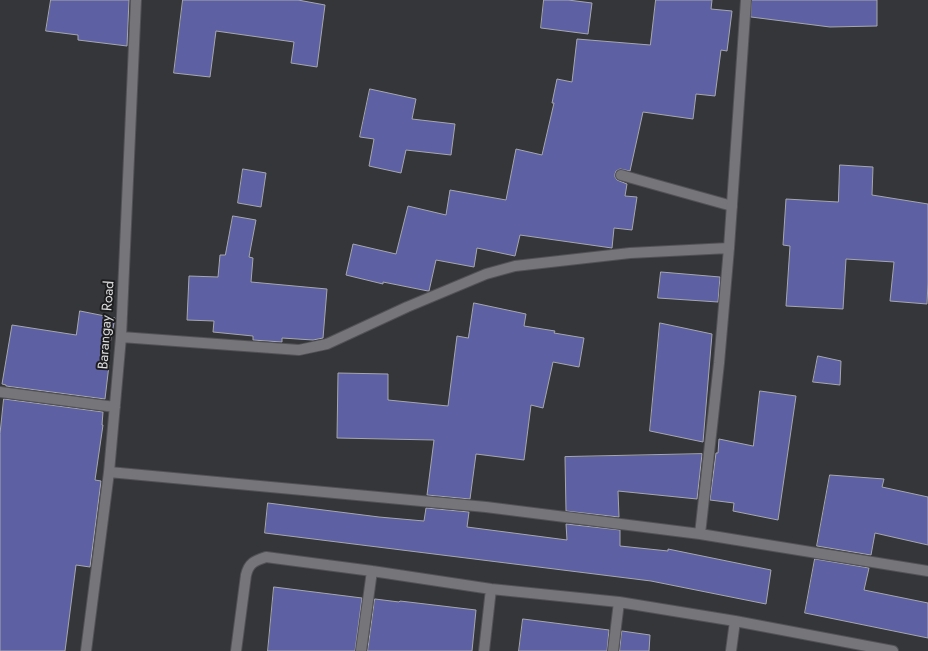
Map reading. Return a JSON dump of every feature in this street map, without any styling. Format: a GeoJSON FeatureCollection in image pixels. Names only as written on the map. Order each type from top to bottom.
{"type":"FeatureCollection","features":[{"type":"Feature","properties":{"kind":"street","name":"Barangay Road"},"geometry":{"type":"LineString","coordinates":[[86,651],[109,472],[121,337],[136,0]]}},
{"type":"Feature","properties":{"kind":"street"},"geometry":{"type":"LineString","coordinates":[[700,534],[729,248],[746,0]]}},
{"type":"Feature","properties":{"kind":"street"},"geometry":{"type":"LineString","coordinates":[[621,175],[732,206]]}},
{"type":"Feature","properties":{"kind":"street"},"geometry":{"type":"LineString","coordinates":[[121,337],[298,350],[327,344],[414,304],[486,274],[515,266],[630,253],[729,248]]}},
{"type":"Feature","properties":{"kind":"street"},"geometry":{"type":"LineString","coordinates":[[0,392],[115,407]]}},
{"type":"Feature","properties":{"kind":"street"},"geometry":{"type":"LineString","coordinates":[[109,472],[486,507],[700,534],[928,571]]}},
{"type":"Feature","properties":{"kind":"street"},"geometry":{"type":"LineString","coordinates":[[236,651],[248,568],[256,560],[266,557],[372,571],[492,590],[619,602],[735,621],[852,647],[893,651]]}},
{"type":"Feature","properties":{"kind":"street"},"geometry":{"type":"LineString","coordinates":[[361,651],[372,571]]}},
{"type":"Feature","properties":{"kind":"street"},"geometry":{"type":"LineString","coordinates":[[484,651],[492,590]]}},
{"type":"Feature","properties":{"kind":"street"},"geometry":{"type":"LineString","coordinates":[[614,651],[619,602]]}},
{"type":"Feature","properties":{"kind":"street"},"geometry":{"type":"LineString","coordinates":[[731,651],[735,621]]}},
{"type":"Feature","properties":{"kind":"building"},"geometry":{"type":"Polygon","coordinates":[[[51,0],[129,0],[127,46],[78,40],[78,35],[46,31],[51,0]]]}},
{"type":"Feature","properties":{"kind":"building"},"geometry":{"type":"Polygon","coordinates":[[[183,0],[298,0],[325,5],[317,67],[291,63],[294,42],[216,31],[210,77],[174,73],[183,0]]]}},
{"type":"Feature","properties":{"kind":"building"},"geometry":{"type":"Polygon","coordinates":[[[544,0],[568,0],[592,3],[588,34],[541,28],[544,0]]]}},
{"type":"Feature","properties":{"kind":"building"},"geometry":{"type":"Polygon","coordinates":[[[656,0],[712,0],[711,9],[732,11],[727,51],[721,50],[715,96],[696,94],[693,119],[643,112],[630,171],[620,169],[616,171],[615,174],[617,180],[627,184],[625,196],[637,197],[632,230],[614,228],[612,248],[520,235],[515,256],[477,248],[474,267],[436,260],[429,291],[383,282],[383,284],[346,275],[353,244],[396,254],[408,206],[446,215],[450,190],[506,200],[516,149],[542,155],[554,103],[552,103],[557,79],[572,82],[577,39],[650,45],[656,0]]]}},
{"type":"Feature","properties":{"kind":"building"},"geometry":{"type":"Polygon","coordinates":[[[752,0],[877,0],[877,26],[830,27],[751,17],[752,0]]]}},
{"type":"Feature","properties":{"kind":"building"},"geometry":{"type":"Polygon","coordinates":[[[370,89],[416,99],[412,119],[455,124],[451,155],[406,150],[401,173],[369,166],[374,139],[360,137],[370,89]]]}},
{"type":"Feature","properties":{"kind":"building"},"geometry":{"type":"Polygon","coordinates":[[[840,165],[873,167],[872,195],[928,204],[927,304],[890,301],[894,262],[846,259],[843,309],[786,306],[790,246],[783,245],[786,199],[838,202],[840,165]]]}},
{"type":"Feature","properties":{"kind":"building"},"geometry":{"type":"Polygon","coordinates":[[[243,169],[266,173],[261,207],[238,203],[243,169]]]}},
{"type":"Feature","properties":{"kind":"building"},"geometry":{"type":"Polygon","coordinates":[[[233,216],[256,220],[249,257],[253,258],[251,282],[327,289],[323,338],[313,340],[282,338],[282,342],[253,340],[253,336],[213,332],[214,321],[187,320],[189,276],[218,277],[220,255],[225,255],[233,216]]]}},
{"type":"Feature","properties":{"kind":"building"},"geometry":{"type":"Polygon","coordinates":[[[661,272],[720,277],[718,302],[658,298],[661,272]]]}},
{"type":"Feature","properties":{"kind":"building"},"geometry":{"type":"Polygon","coordinates":[[[474,303],[526,314],[524,326],[584,338],[579,367],[553,362],[543,408],[531,405],[524,460],[476,454],[470,499],[427,495],[434,440],[337,438],[338,373],[388,374],[388,400],[448,406],[457,336],[468,338],[474,303]]]}},
{"type":"Feature","properties":{"kind":"building"},"geometry":{"type":"Polygon","coordinates":[[[80,311],[115,318],[106,364],[109,365],[105,399],[6,386],[2,384],[12,325],[76,335],[80,311]]]}},
{"type":"Feature","properties":{"kind":"building"},"geometry":{"type":"Polygon","coordinates":[[[660,323],[712,334],[703,442],[650,431],[660,323]]]}},
{"type":"Feature","properties":{"kind":"building"},"geometry":{"type":"Polygon","coordinates":[[[818,356],[841,361],[840,385],[813,382],[818,356]]]}},
{"type":"Feature","properties":{"kind":"building"},"geometry":{"type":"Polygon","coordinates":[[[760,391],[796,396],[778,520],[733,511],[734,503],[710,500],[719,439],[753,446],[760,391]]]}},
{"type":"Feature","properties":{"kind":"building"},"geometry":{"type":"Polygon","coordinates":[[[4,399],[103,412],[103,425],[95,480],[101,481],[90,567],[76,565],[65,651],[0,651],[0,434],[4,399]]]}},
{"type":"Feature","properties":{"kind":"building"},"geometry":{"type":"Polygon","coordinates":[[[702,454],[697,499],[618,491],[619,517],[566,511],[565,457],[702,454]]]}},
{"type":"Feature","properties":{"kind":"building"},"geometry":{"type":"Polygon","coordinates":[[[830,475],[884,479],[882,487],[928,497],[928,545],[875,533],[871,555],[817,546],[830,475]]]}},
{"type":"Feature","properties":{"kind":"building"},"geometry":{"type":"Polygon","coordinates":[[[268,503],[424,521],[426,508],[469,512],[467,527],[567,540],[566,524],[620,530],[620,546],[668,551],[668,549],[771,570],[766,604],[651,581],[265,533],[268,503]]]}},
{"type":"Feature","properties":{"kind":"building"},"geometry":{"type":"Polygon","coordinates":[[[815,559],[869,568],[864,590],[928,603],[928,638],[805,613],[815,559]]]}},
{"type":"Feature","properties":{"kind":"building"},"geometry":{"type":"Polygon","coordinates":[[[274,587],[362,598],[355,651],[268,651],[274,587]]]}},
{"type":"Feature","properties":{"kind":"building"},"geometry":{"type":"Polygon","coordinates":[[[375,599],[476,610],[472,651],[368,651],[375,599]]]}},
{"type":"Feature","properties":{"kind":"building"},"geometry":{"type":"Polygon","coordinates":[[[523,619],[609,630],[607,651],[519,651],[523,619]]]}},
{"type":"Feature","properties":{"kind":"building"},"geometry":{"type":"Polygon","coordinates":[[[622,631],[650,635],[649,651],[620,651],[622,631]]]}}]}
